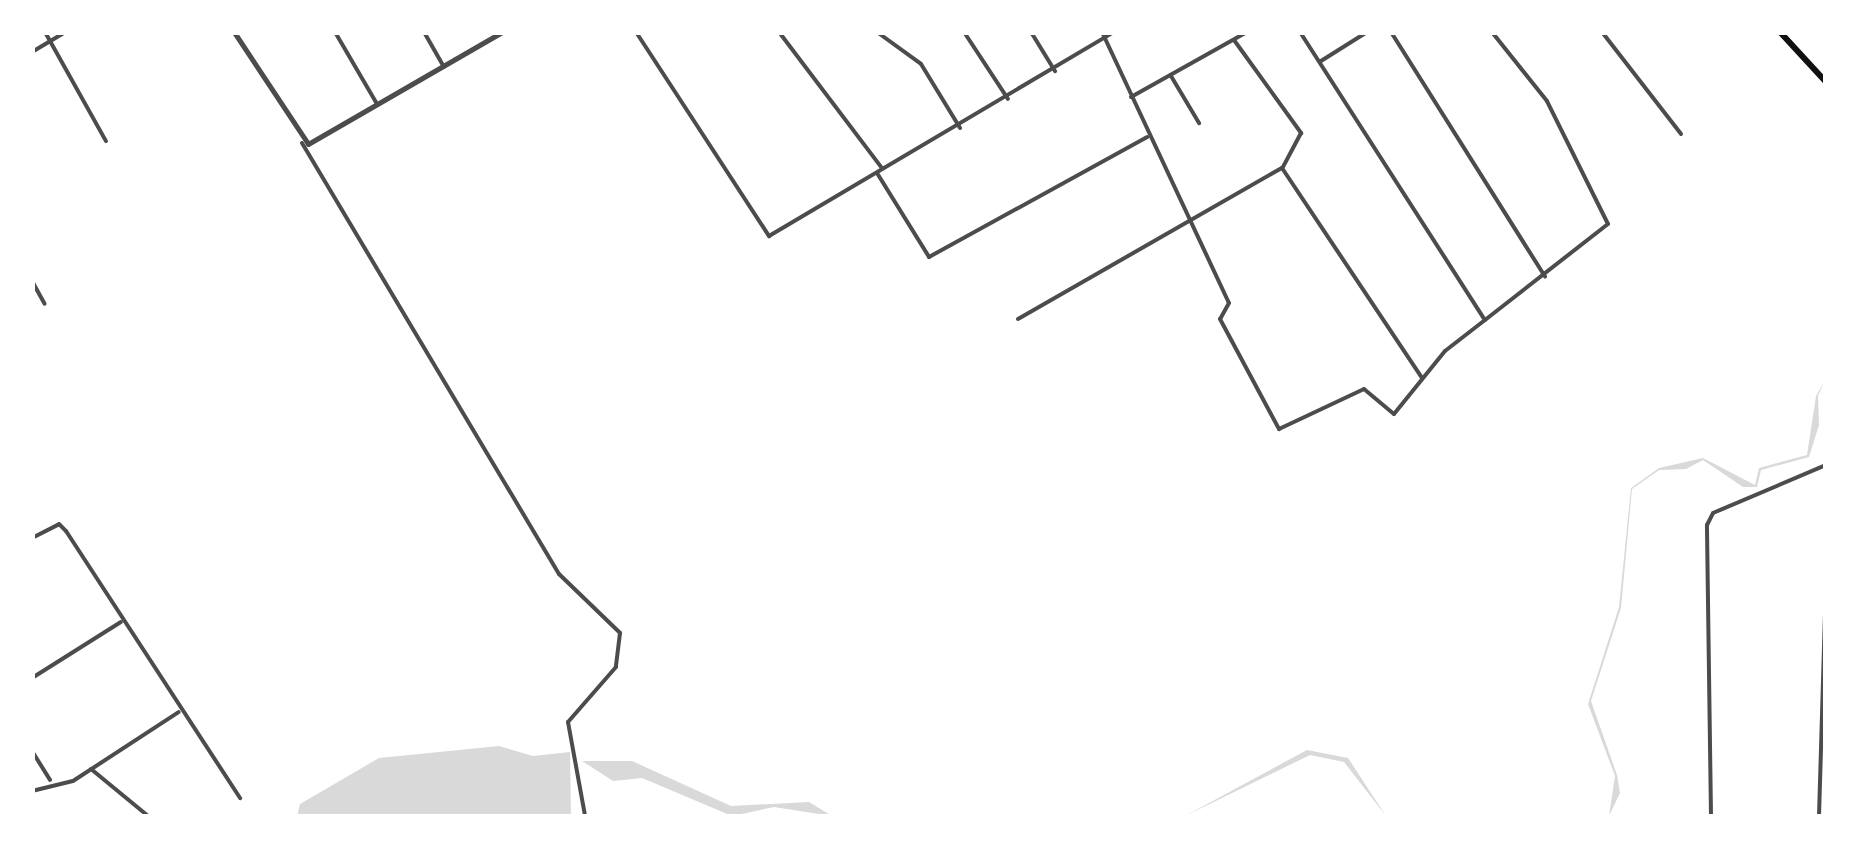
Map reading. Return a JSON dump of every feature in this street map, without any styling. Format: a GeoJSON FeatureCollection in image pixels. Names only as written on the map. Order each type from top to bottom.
{"type":"FeatureCollection","features":[{"type":"Feature","properties":{"kind":"main road"},"geometry":{"type":"LineString","coordinates":[[1780,32],[1826,82]]}},
{"type":"Feature","properties":{"kind":"street"},"geometry":{"type":"LineString","coordinates":[[46,32],[106,141]]}},
{"type":"Feature","properties":{"kind":"street"},"geometry":{"type":"LineString","coordinates":[[32,52],[65,32]]}},
{"type":"Feature","properties":{"kind":"street"},"geometry":{"type":"LineString","coordinates":[[234,32],[559,574],[620,633],[616,668],[568,722],[585,816]]}},
{"type":"Feature","properties":{"kind":"street"},"geometry":{"type":"LineString","coordinates":[[335,32],[377,104]]}},
{"type":"Feature","properties":{"kind":"street"},"geometry":{"type":"LineString","coordinates":[[424,32],[444,67]]}},
{"type":"Feature","properties":{"kind":"street"},"geometry":{"type":"LineString","coordinates":[[302,144],[502,32]]}},
{"type":"Feature","properties":{"kind":"street"},"geometry":{"type":"LineString","coordinates":[[636,32],[766,236],[1008,100],[1114,32]]}},
{"type":"Feature","properties":{"kind":"street"},"geometry":{"type":"LineString","coordinates":[[779,32],[884,169]]}},
{"type":"Feature","properties":{"kind":"street"},"geometry":{"type":"LineString","coordinates":[[877,32],[921,64],[960,128]]}},
{"type":"Feature","properties":{"kind":"street"},"geometry":{"type":"LineString","coordinates":[[964,32],[1008,100]]}},
{"type":"Feature","properties":{"kind":"street"},"geometry":{"type":"LineString","coordinates":[[1031,32],[1055,71]]}},
{"type":"Feature","properties":{"kind":"street"},"geometry":{"type":"LineString","coordinates":[[1131,98],[1247,32]]}},
{"type":"Feature","properties":{"kind":"street"},"geometry":{"type":"LineString","coordinates":[[1300,32],[1485,320]]}},
{"type":"Feature","properties":{"kind":"street"},"geometry":{"type":"LineString","coordinates":[[1322,62],[1367,32]]}},
{"type":"Feature","properties":{"kind":"street"},"geometry":{"type":"LineString","coordinates":[[1391,32],[1545,277]]}},
{"type":"Feature","properties":{"kind":"street"},"geometry":{"type":"LineString","coordinates":[[1103,36],[1229,304],[1220,319],[1279,429],[1364,389],[1394,414],[1422,378],[1485,320],[1599,235],[1608,224],[1556,119],[1492,32]]}},
{"type":"Feature","properties":{"kind":"street"},"geometry":{"type":"LineString","coordinates":[[1602,32],[1681,134]]}},
{"type":"Feature","properties":{"kind":"street"},"geometry":{"type":"LineString","coordinates":[[1018,319],[1282,168],[1301,133],[1234,40]]}},
{"type":"Feature","properties":{"kind":"street"},"geometry":{"type":"LineString","coordinates":[[1171,76],[1199,123]]}},
{"type":"Feature","properties":{"kind":"street"},"geometry":{"type":"LineString","coordinates":[[877,172],[929,258],[1148,136]]}},
{"type":"Feature","properties":{"kind":"street"},"geometry":{"type":"LineString","coordinates":[[1282,168],[1422,378]]}},
{"type":"Feature","properties":{"kind":"street"},"geometry":{"type":"LineString","coordinates":[[32,282],[45,304]]}},
{"type":"Feature","properties":{"kind":"street"},"geometry":{"type":"LineString","coordinates":[[1711,816],[1713,513],[1826,465]]}},
{"type":"Feature","properties":{"kind":"street"},"geometry":{"type":"LineString","coordinates":[[32,538],[58,524],[240,798]]}},
{"type":"Feature","properties":{"kind":"street"},"geometry":{"type":"LineString","coordinates":[[1819,816],[1826,586]]}},
{"type":"Feature","properties":{"kind":"street"},"geometry":{"type":"LineString","coordinates":[[32,678],[123,621]]}},
{"type":"Feature","properties":{"kind":"street"},"geometry":{"type":"LineString","coordinates":[[32,791],[50,780],[91,769],[181,711]]}},
{"type":"Feature","properties":{"kind":"street"},"geometry":{"type":"LineString","coordinates":[[32,752],[50,780]]}},
{"type":"Feature","properties":{"kind":"street"},"geometry":{"type":"LineString","coordinates":[[91,769],[148,816]]}},
{"type":"Feature","properties":{"kind":"shaded area"},"geometry":{"type":"Polygon","coordinates":[[[1825,381],[1818,396],[1819,425],[1809,457],[1761,470],[1757,487],[1743,487],[1703,460],[1686,469],[1659,470],[1632,489],[1621,608],[1591,701],[1617,775],[1620,793],[1609,816],[1615,776],[1588,704],[1619,607],[1631,488],[1659,468],[1703,458],[1755,485],[1759,468],[1807,455],[1816,396],[1825,381]]]}},
{"type":"Feature","properties":{"kind":"shaded area"},"geometry":{"type":"Polygon","coordinates":[[[499,746],[533,756],[570,752],[571,816],[297,816],[300,804],[379,758],[499,746]]]}},
{"type":"Feature","properties":{"kind":"shaded area"},"geometry":{"type":"Polygon","coordinates":[[[1307,750],[1348,758],[1386,816],[1344,762],[1310,755],[1185,816],[1307,750]]]}},
{"type":"Feature","properties":{"kind":"shaded area"},"geometry":{"type":"Polygon","coordinates":[[[582,761],[632,761],[731,806],[809,802],[832,816],[774,807],[732,816],[642,778],[613,781],[582,761]]]}}]}
